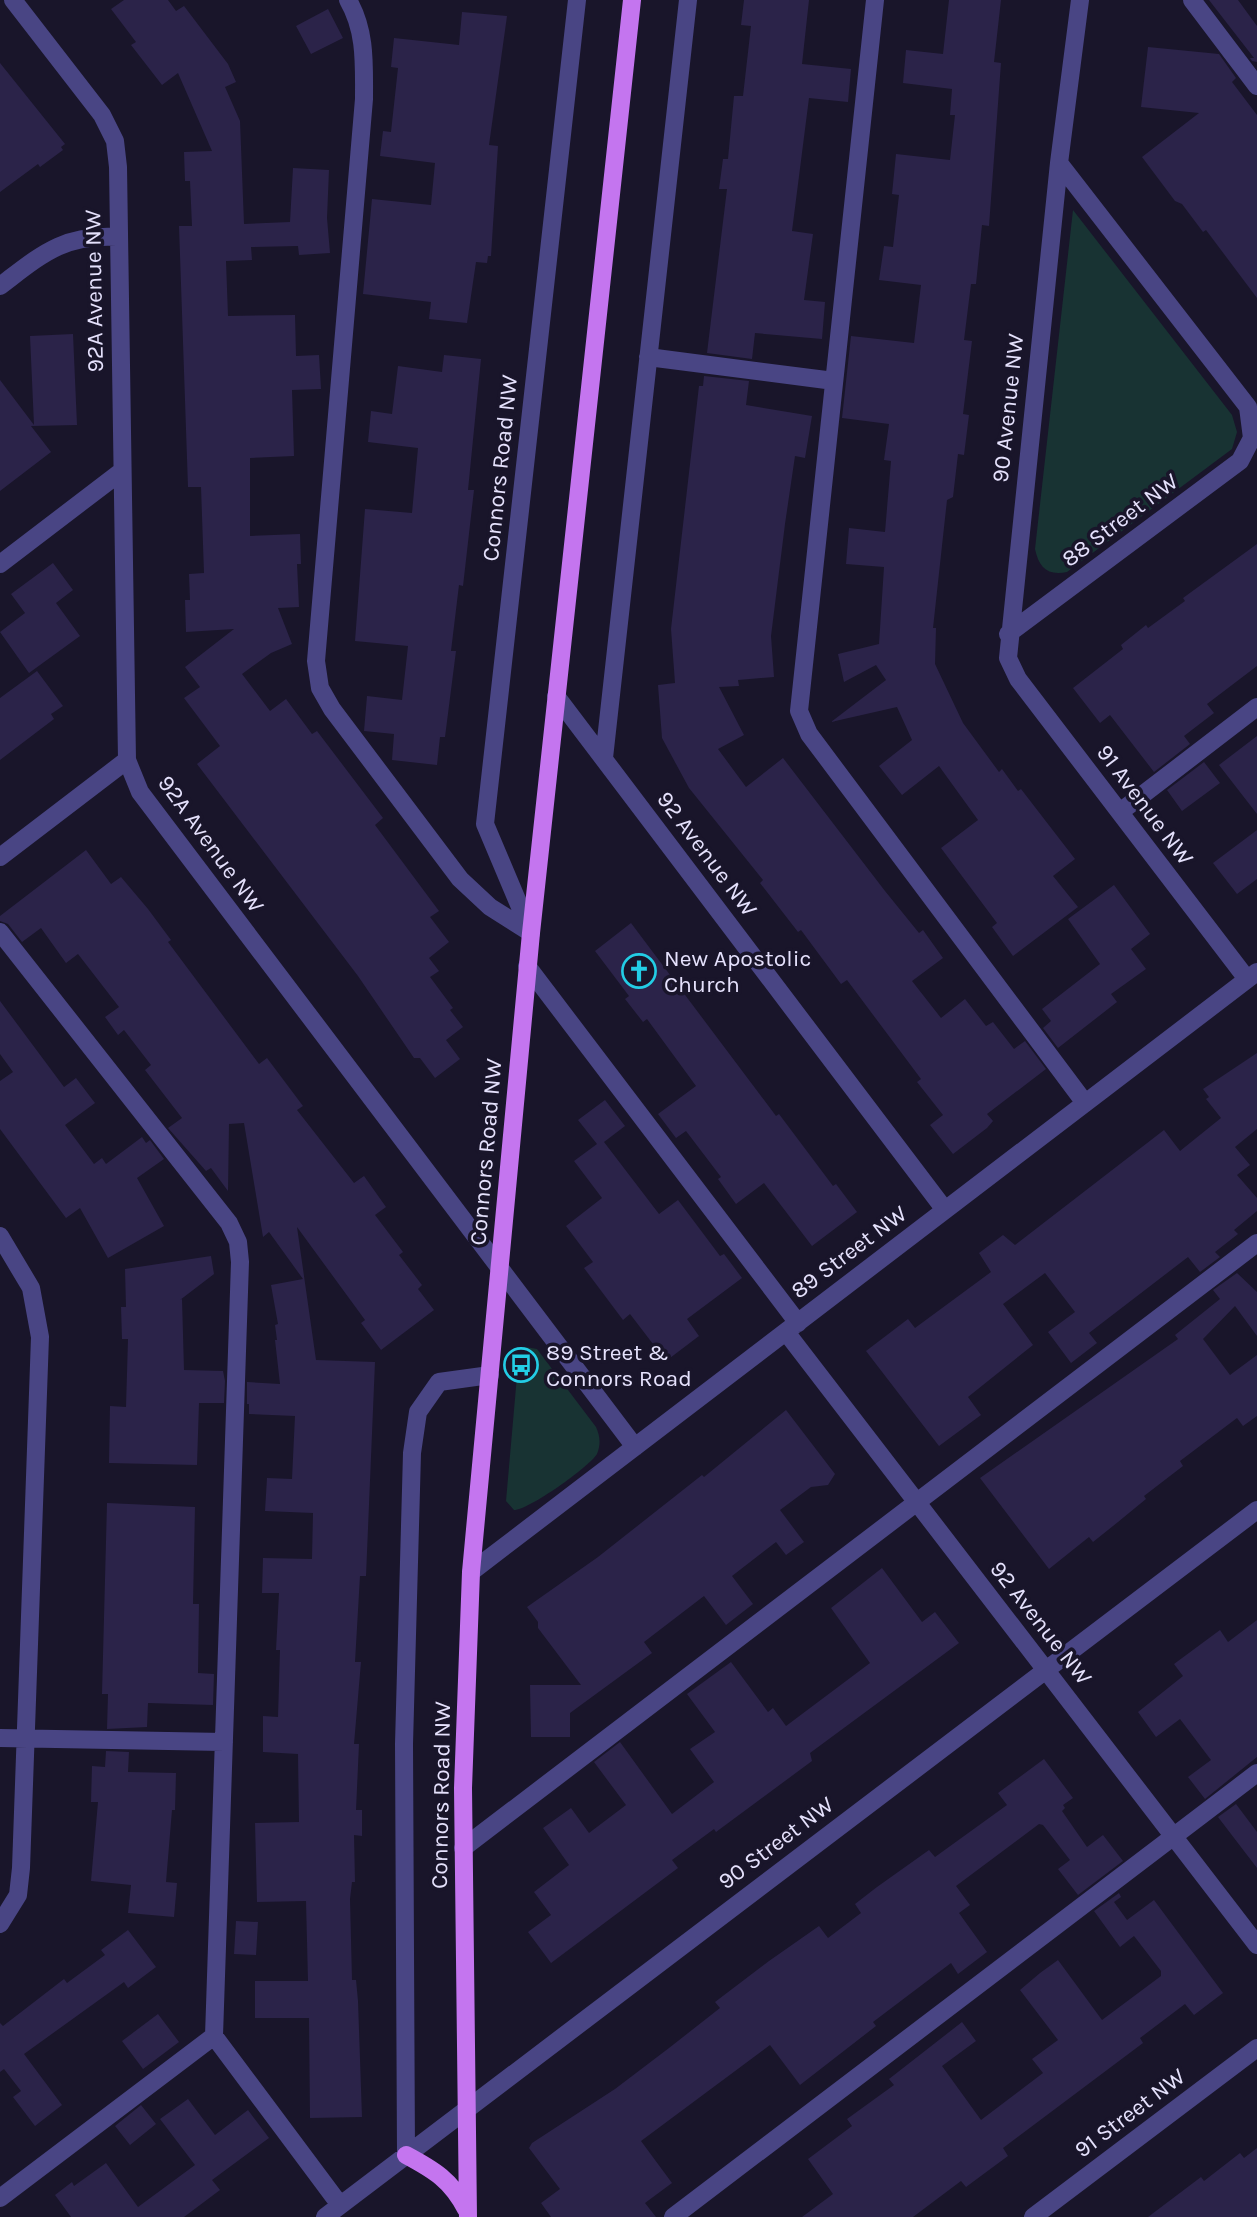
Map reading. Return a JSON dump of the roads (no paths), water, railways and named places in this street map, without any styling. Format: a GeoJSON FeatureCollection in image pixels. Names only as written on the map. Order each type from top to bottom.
{"type":"FeatureCollection","features":[{"type":"Feature","properties":{"kind":"main road","name":"Connors Road NW"},"geometry":{"type":"LineString","coordinates":[[468,2215],[463,1848],[471,1572],[527,966],[632,0]]}},
{"type":"Feature","properties":{"kind":"main road"},"geometry":{"type":"LineString","coordinates":[[406,2155],[440,2173],[455,2188],[468,2215]]}},
{"type":"Feature","properties":{"kind":"street"},"geometry":{"type":"LineString","coordinates":[[0,8],[12,0]]}},
{"type":"Feature","properties":{"kind":"street","name":"92A Avenue NW"},"geometry":{"type":"LineString","coordinates":[[12,0],[102,116],[115,141],[118,167],[127,760],[140,792],[635,1447]]}},
{"type":"Feature","properties":{"kind":"street"},"geometry":{"type":"LineString","coordinates":[[348,0],[358,18],[364,51],[364,99],[316,661],[320,688],[357,743],[460,879],[490,907],[531,933]]}},
{"type":"Feature","properties":{"kind":"street","name":"Connors Road NW"},"geometry":{"type":"LineString","coordinates":[[531,933],[485,824],[576,0]]}},
{"type":"Feature","properties":{"kind":"street"},"geometry":{"type":"LineString","coordinates":[[604,758],[688,0]]}},
{"type":"Feature","properties":{"kind":"street"},"geometry":{"type":"LineString","coordinates":[[875,0],[799,711],[809,734],[1085,1103]]}},
{"type":"Feature","properties":{"kind":"street","name":"90 Avenue NW"},"geometry":{"type":"LineString","coordinates":[[1008,658],[1059,163],[1080,0]]}},
{"type":"Feature","properties":{"kind":"street"},"geometry":{"type":"LineString","coordinates":[[1192,0],[1257,86]]}},
{"type":"Feature","properties":{"kind":"street","name":"88 Street NW"},"geometry":{"type":"LineString","coordinates":[[1009,634],[1240,461],[1252,438],[1248,407],[1059,163]]}},
{"type":"Feature","properties":{"kind":"street"},"geometry":{"type":"LineString","coordinates":[[0,286],[42,254],[66,241],[92,235],[117,237]]}},
{"type":"Feature","properties":{"kind":"street"},"geometry":{"type":"LineString","coordinates":[[648,357],[834,381]]}},
{"type":"Feature","properties":{"kind":"street"},"geometry":{"type":"LineString","coordinates":[[0,564],[121,471]]}},
{"type":"Feature","properties":{"kind":"street","name":"91 Avenue NW"},"geometry":{"type":"LineString","coordinates":[[1008,658],[1018,679],[1120,812],[1252,975]]}},
{"type":"Feature","properties":{"kind":"street","name":"92 Avenue NW"},"geometry":{"type":"LineString","coordinates":[[556,696],[946,1210]]}},
{"type":"Feature","properties":{"kind":"street"},"geometry":{"type":"LineString","coordinates":[[1120,812],[1257,707]]}},
{"type":"Feature","properties":{"kind":"street"},"geometry":{"type":"LineString","coordinates":[[0,857],[127,760]]}},
{"type":"Feature","properties":{"kind":"street"},"geometry":{"type":"LineString","coordinates":[[0,932],[229,1223],[238,1242],[240,1276],[214,2036],[340,2205]]}},
{"type":"Feature","properties":{"kind":"street","name":"92 Avenue NW"},"geometry":{"type":"LineString","coordinates":[[527,966],[792,1327],[917,1503],[1257,1945]]}},
{"type":"Feature","properties":{"kind":"street","name":"89 Street NW"},"geometry":{"type":"LineString","coordinates":[[471,1572],[1252,975]]}},
{"type":"Feature","properties":{"kind":"street"},"geometry":{"type":"LineString","coordinates":[[0,1236],[31,1288],[40,1337],[21,1868],[18,1895],[0,1924]]}},
{"type":"Feature","properties":{"kind":"street"},"geometry":{"type":"LineString","coordinates":[[463,1848],[1257,1243]]}},
{"type":"Feature","properties":{"kind":"street","name":"Connors Road NW"},"geometry":{"type":"LineString","coordinates":[[406,2155],[404,1744],[412,1453],[418,1412],[439,1382],[489,1375]]}},
{"type":"Feature","properties":{"kind":"street","name":"90 Street NW"},"geometry":{"type":"LineString","coordinates":[[325,2217],[1257,1510]]}},
{"type":"Feature","properties":{"kind":"street"},"geometry":{"type":"LineString","coordinates":[[0,1738],[224,1742]]}},
{"type":"Feature","properties":{"kind":"street"},"geometry":{"type":"LineString","coordinates":[[673,2217],[1257,1773]]}},
{"type":"Feature","properties":{"kind":"street"},"geometry":{"type":"LineString","coordinates":[[0,2198],[214,2036]]}},
{"type":"Feature","properties":{"kind":"street","name":"91 Street NW"},"geometry":{"type":"LineString","coordinates":[[1033,2217],[1257,2048]]}},
{"type":"Feature","properties":{"kind":"place","name":"New Apostolic Church"},"geometry":{"type":"Point","coordinates":[639,971]}},
{"type":"Feature","properties":{"kind":"place","name":"89 Street & Connors Road"},"geometry":{"type":"Point","coordinates":[521,1365]}}]}
